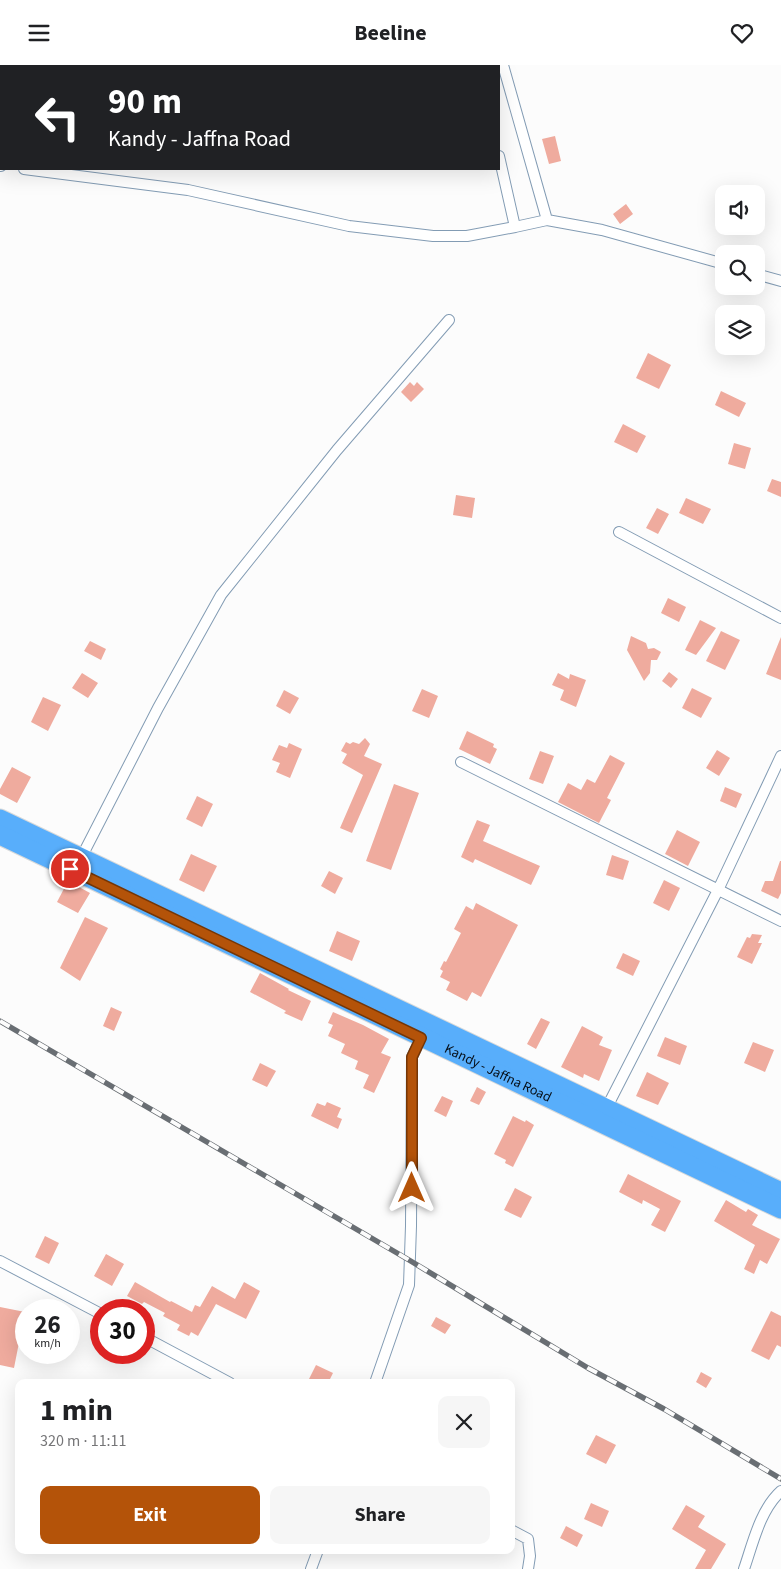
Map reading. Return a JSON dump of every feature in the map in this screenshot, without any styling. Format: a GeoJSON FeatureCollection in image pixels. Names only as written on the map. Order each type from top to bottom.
{"type":"FeatureCollection","features":[{"type":"Feature","properties":{"kind":"highway","name":"Kandy - Jaffna Road"},"geometry":{"type":"LineString","coordinates":[[0,819],[425,1031]]}},
{"type":"Feature","properties":{"kind":"highway","name":"Kandy - Jaffna Road"},"geometry":{"type":"LineString","coordinates":[[0,835],[425,1031],[603,1116],[781,1209]]}},
{"type":"Feature","properties":{"kind":"highway","name":"Kandy - Jaffna Road"},"geometry":{"type":"LineString","coordinates":[[603,1116],[781,1192]]}},
{"type":"Feature","properties":{"kind":"street"},"geometry":{"type":"LineString","coordinates":[[503,65],[548,220]]}},
{"type":"Feature","properties":{"kind":"street"},"geometry":{"type":"LineString","coordinates":[[500,162],[514,227]]}},
{"type":"Feature","properties":{"kind":"street"},"geometry":{"type":"LineString","coordinates":[[32,170],[188,190],[349,226],[433,236],[467,236],[548,220],[602,230],[715,262]]}},
{"type":"Feature","properties":{"kind":"street"},"geometry":{"type":"LineString","coordinates":[[765,277],[781,281]]}},
{"type":"Feature","properties":{"kind":"street"},"geometry":{"type":"LineString","coordinates":[[81,858],[158,708],[221,595],[336,450],[450,320]]}},
{"type":"Feature","properties":{"kind":"street"},"geometry":{"type":"LineString","coordinates":[[620,532],[781,618]]}},
{"type":"Feature","properties":{"kind":"street"},"geometry":{"type":"LineString","coordinates":[[603,1116],[718,890],[781,755]]}},
{"type":"Feature","properties":{"kind":"street"},"geometry":{"type":"LineString","coordinates":[[461,762],[781,921]]}},
{"type":"Feature","properties":{"kind":"street"},"geometry":{"type":"LineString","coordinates":[[376,1379],[409,1285],[412,1057],[425,1031]]}},
{"type":"Feature","properties":{"kind":"street"},"geometry":{"type":"LineString","coordinates":[[0,1261],[90,1308]]}},
{"type":"Feature","properties":{"kind":"street"},"geometry":{"type":"LineString","coordinates":[[155,1343],[223,1379]]}},
{"type":"Feature","properties":{"kind":"street"},"geometry":{"type":"LineString","coordinates":[[744,1569],[764,1515],[773,1499],[781,1491]]}},
{"type":"Feature","properties":{"kind":"street"},"geometry":{"type":"LineString","coordinates":[[515,1533],[528,1539],[530,1556],[528,1569]]}},
{"type":"Feature","properties":{"kind":"street"},"geometry":{"type":"LineString","coordinates":[[311,1569],[317,1554]]}},
{"type":"Feature","properties":{"kind":"building"},"geometry":{"type":"Polygon","coordinates":[[[555,136],[561,161],[549,164],[542,139],[555,136]]]}},
{"type":"Feature","properties":{"kind":"building"},"geometry":{"type":"Polygon","coordinates":[[[626,204],[633,214],[620,224],[613,214],[626,204]]]}},
{"type":"Feature","properties":{"kind":"building"},"geometry":{"type":"Polygon","coordinates":[[[648,353],[671,365],[659,389],[636,378],[648,353]]]}},
{"type":"Feature","properties":{"kind":"building"},"geometry":{"type":"Polygon","coordinates":[[[410,382],[414,386],[417,382],[424,389],[411,402],[401,392],[410,382]]]}},
{"type":"Feature","properties":{"kind":"building"},"geometry":{"type":"Polygon","coordinates":[[[721,391],[746,403],[739,417],[715,405],[721,391]]]}},
{"type":"Feature","properties":{"kind":"building"},"geometry":{"type":"Polygon","coordinates":[[[623,424],[646,436],[637,453],[614,442],[623,424]]]}},
{"type":"Feature","properties":{"kind":"building"},"geometry":{"type":"Polygon","coordinates":[[[734,443],[751,448],[745,469],[728,464],[734,443]]]}},
{"type":"Feature","properties":{"kind":"building"},"geometry":{"type":"Polygon","coordinates":[[[772,479],[781,482],[781,497],[767,491],[772,479]]]}},
{"type":"Feature","properties":{"kind":"building"},"geometry":{"type":"Polygon","coordinates":[[[456,495],[475,498],[472,518],[453,515],[456,495]]]}},
{"type":"Feature","properties":{"kind":"building"},"geometry":{"type":"Polygon","coordinates":[[[686,498],[711,509],[703,524],[679,513],[686,498]]]}},
{"type":"Feature","properties":{"kind":"building"},"geometry":{"type":"Polygon","coordinates":[[[657,508],[669,514],[658,534],[646,528],[657,508]]]}},
{"type":"Feature","properties":{"kind":"building"},"geometry":{"type":"Polygon","coordinates":[[[668,598],[686,607],[679,622],[661,613],[668,598]]]}},
{"type":"Feature","properties":{"kind":"building"},"geometry":{"type":"Polygon","coordinates":[[[700,620],[716,628],[696,655],[685,650],[700,620]]]}},
{"type":"Feature","properties":{"kind":"building"},"geometry":{"type":"Polygon","coordinates":[[[721,631],[740,640],[725,670],[706,661],[721,631]]]}},
{"type":"Feature","properties":{"kind":"building"},"geometry":{"type":"Polygon","coordinates":[[[631,636],[646,643],[648,649],[654,648],[661,652],[657,660],[651,660],[650,673],[644,681],[627,650],[631,636]]]}},
{"type":"Feature","properties":{"kind":"building"},"geometry":{"type":"Polygon","coordinates":[[[781,637],[781,680],[766,674],[781,637]]]}},
{"type":"Feature","properties":{"kind":"building"},"geometry":{"type":"Polygon","coordinates":[[[90,641],[106,649],[101,660],[84,651],[90,641]]]}},
{"type":"Feature","properties":{"kind":"building"},"geometry":{"type":"Polygon","coordinates":[[[669,672],[678,679],[671,688],[662,681],[669,672]]]}},
{"type":"Feature","properties":{"kind":"building"},"geometry":{"type":"Polygon","coordinates":[[[82,673],[98,683],[88,698],[72,688],[82,673]]]}},
{"type":"Feature","properties":{"kind":"building"},"geometry":{"type":"Polygon","coordinates":[[[558,673],[569,679],[570,674],[586,680],[576,707],[560,700],[564,690],[552,685],[558,673]]]}},
{"type":"Feature","properties":{"kind":"building"},"geometry":{"type":"Polygon","coordinates":[[[692,688],[712,698],[701,718],[682,708],[692,688]]]}},
{"type":"Feature","properties":{"kind":"building"},"geometry":{"type":"Polygon","coordinates":[[[422,689],[438,696],[429,718],[412,711],[422,689]]]}},
{"type":"Feature","properties":{"kind":"building"},"geometry":{"type":"Polygon","coordinates":[[[284,690],[299,698],[290,714],[276,706],[284,690]]]}},
{"type":"Feature","properties":{"kind":"building"},"geometry":{"type":"Polygon","coordinates":[[[43,697],[61,705],[48,731],[31,722],[43,697]]]}},
{"type":"Feature","properties":{"kind":"building"},"geometry":{"type":"Polygon","coordinates":[[[467,731],[494,744],[493,747],[497,749],[490,764],[459,749],[467,731]]]}},
{"type":"Feature","properties":{"kind":"building"},"geometry":{"type":"Polygon","coordinates":[[[365,738],[370,744],[364,756],[382,764],[352,833],[340,828],[363,775],[342,763],[347,754],[341,751],[346,742],[359,744],[365,738]]]}},
{"type":"Feature","properties":{"kind":"building"},"geometry":{"type":"Polygon","coordinates":[[[289,743],[302,749],[290,778],[276,772],[280,763],[272,760],[279,745],[287,748],[289,743]]]}},
{"type":"Feature","properties":{"kind":"building"},"geometry":{"type":"Polygon","coordinates":[[[717,750],[730,758],[719,776],[706,768],[717,750]]]}},
{"type":"Feature","properties":{"kind":"building"},"geometry":{"type":"Polygon","coordinates":[[[540,751],[554,756],[543,784],[529,779],[540,751]]]}},
{"type":"Feature","properties":{"kind":"building"},"geometry":{"type":"Polygon","coordinates":[[[610,755],[625,763],[607,798],[611,800],[599,823],[558,802],[568,783],[581,790],[587,779],[595,783],[610,755]]]}},
{"type":"Feature","properties":{"kind":"building"},"geometry":{"type":"Polygon","coordinates":[[[12,767],[31,777],[17,803],[0,794],[0,789],[12,767]]]}},
{"type":"Feature","properties":{"kind":"building"},"geometry":{"type":"Polygon","coordinates":[[[394,784],[419,793],[391,870],[366,861],[394,784]]]}},
{"type":"Feature","properties":{"kind":"building"},"geometry":{"type":"Polygon","coordinates":[[[725,787],[742,794],[736,808],[720,801],[725,787]]]}},
{"type":"Feature","properties":{"kind":"building"},"geometry":{"type":"Polygon","coordinates":[[[197,796],[213,804],[202,827],[186,819],[197,796]]]}},
{"type":"Feature","properties":{"kind":"building"},"geometry":{"type":"Polygon","coordinates":[[[477,820],[490,825],[483,841],[540,866],[531,885],[475,859],[473,863],[461,857],[477,820]]]}},
{"type":"Feature","properties":{"kind":"building"},"geometry":{"type":"Polygon","coordinates":[[[677,830],[700,842],[688,866],[665,854],[677,830]]]}},
{"type":"Feature","properties":{"kind":"building"},"geometry":{"type":"Polygon","coordinates":[[[191,854],[217,866],[204,892],[179,880],[191,854]]]}},
{"type":"Feature","properties":{"kind":"building"},"geometry":{"type":"Polygon","coordinates":[[[612,855],[629,861],[623,880],[606,875],[612,855]]]}},
{"type":"Feature","properties":{"kind":"building"},"geometry":{"type":"Polygon","coordinates":[[[780,861],[781,893],[778,899],[761,891],[765,881],[773,881],[780,861]]]}},
{"type":"Feature","properties":{"kind":"building"},"geometry":{"type":"Polygon","coordinates":[[[329,871],[343,878],[335,894],[321,886],[329,871]]]}},
{"type":"Feature","properties":{"kind":"building"},"geometry":{"type":"Polygon","coordinates":[[[664,880],[680,888],[669,911],[653,903],[664,880]]]}},
{"type":"Feature","properties":{"kind":"building"},"geometry":{"type":"Polygon","coordinates":[[[68,881],[90,893],[78,913],[57,902],[68,881]]]}},
{"type":"Feature","properties":{"kind":"building"},"geometry":{"type":"Polygon","coordinates":[[[476,903],[518,925],[481,997],[472,992],[467,1001],[446,990],[450,982],[440,977],[443,971],[440,969],[444,961],[446,962],[461,933],[454,929],[466,906],[473,910],[476,903]]]}},
{"type":"Feature","properties":{"kind":"building"},"geometry":{"type":"Polygon","coordinates":[[[85,917],[108,928],[80,981],[60,968],[85,917]]]}},
{"type":"Feature","properties":{"kind":"building"},"geometry":{"type":"Polygon","coordinates":[[[337,931],[360,941],[352,961],[329,951],[337,931]]]}},
{"type":"Feature","properties":{"kind":"building"},"geometry":{"type":"Polygon","coordinates":[[[752,934],[762,935],[758,943],[762,943],[752,964],[737,957],[747,937],[750,938],[752,934]]]}},
{"type":"Feature","properties":{"kind":"building"},"geometry":{"type":"Polygon","coordinates":[[[623,953],[640,961],[633,976],[616,968],[623,953]]]}},
{"type":"Feature","properties":{"kind":"building"},"geometry":{"type":"Polygon","coordinates":[[[260,973],[311,1001],[302,1021],[284,1013],[286,1011],[250,992],[260,973]]]}},
{"type":"Feature","properties":{"kind":"building"},"geometry":{"type":"Polygon","coordinates":[[[111,1007],[122,1012],[114,1031],[103,1026],[111,1007]]]}},
{"type":"Feature","properties":{"kind":"building"},"geometry":{"type":"Polygon","coordinates":[[[333,1012],[389,1039],[381,1053],[391,1057],[374,1093],[363,1088],[369,1075],[355,1069],[358,1061],[341,1053],[345,1044],[328,1036],[333,1025],[328,1023],[333,1012]]]}},
{"type":"Feature","properties":{"kind":"building"},"geometry":{"type":"Polygon","coordinates":[[[541,1018],[550,1022],[536,1049],[527,1044],[541,1018]]]}},
{"type":"Feature","properties":{"kind":"building"},"geometry":{"type":"Polygon","coordinates":[[[582,1026],[603,1037],[599,1045],[612,1050],[599,1081],[584,1074],[583,1078],[561,1067],[582,1026]]]}},
{"type":"Feature","properties":{"kind":"building"},"geometry":{"type":"Polygon","coordinates":[[[665,1037],[687,1046],[680,1065],[657,1056],[665,1037]]]}},
{"type":"Feature","properties":{"kind":"building"},"geometry":{"type":"Polygon","coordinates":[[[753,1042],[774,1050],[765,1072],[744,1063],[753,1042]]]}},
{"type":"Feature","properties":{"kind":"building"},"geometry":{"type":"Polygon","coordinates":[[[260,1063],[276,1071],[267,1087],[252,1080],[260,1063]]]}},
{"type":"Feature","properties":{"kind":"building"},"geometry":{"type":"Polygon","coordinates":[[[647,1072],[669,1083],[658,1105],[636,1096],[647,1072]]]}},
{"type":"Feature","properties":{"kind":"building"},"geometry":{"type":"Polygon","coordinates":[[[477,1087],[486,1092],[479,1105],[470,1101],[477,1087]]]}},
{"type":"Feature","properties":{"kind":"building"},"geometry":{"type":"Polygon","coordinates":[[[442,1096],[453,1101],[446,1117],[434,1111],[442,1096]]]}},
{"type":"Feature","properties":{"kind":"building"},"geometry":{"type":"Polygon","coordinates":[[[327,1102],[341,1108],[337,1117],[342,1119],[338,1129],[311,1116],[317,1103],[325,1106],[327,1102]]]}},
{"type":"Feature","properties":{"kind":"building"},"geometry":{"type":"Polygon","coordinates":[[[513,1116],[534,1125],[513,1167],[505,1163],[506,1160],[494,1154],[513,1116]]]}},
{"type":"Feature","properties":{"kind":"building"},"geometry":{"type":"Polygon","coordinates":[[[628,1174],[681,1201],[665,1232],[651,1225],[660,1209],[643,1200],[642,1204],[619,1192],[628,1174]]]}},
{"type":"Feature","properties":{"kind":"building"},"geometry":{"type":"Polygon","coordinates":[[[515,1188],[532,1197],[521,1218],[504,1210],[515,1188]]]}},
{"type":"Feature","properties":{"kind":"building"},"geometry":{"type":"Polygon","coordinates":[[[726,1200],[746,1212],[748,1209],[758,1215],[752,1225],[780,1239],[767,1264],[760,1260],[754,1274],[744,1269],[755,1245],[714,1221],[726,1200]]]}},
{"type":"Feature","properties":{"kind":"building"},"geometry":{"type":"Polygon","coordinates":[[[45,1236],[59,1243],[49,1264],[35,1257],[45,1236]]]}},
{"type":"Feature","properties":{"kind":"building"},"geometry":{"type":"Polygon","coordinates":[[[106,1254],[124,1264],[112,1286],[94,1276],[106,1254]]]}},
{"type":"Feature","properties":{"kind":"building"},"geometry":{"type":"Polygon","coordinates":[[[135,1282],[192,1312],[195,1305],[200,1307],[212,1286],[235,1299],[244,1282],[260,1291],[246,1319],[216,1304],[198,1336],[191,1332],[189,1336],[177,1330],[180,1325],[163,1316],[165,1313],[155,1308],[155,1299],[133,1299],[127,1296],[135,1282]]]}},
{"type":"Feature","properties":{"kind":"building"},"geometry":{"type":"Polygon","coordinates":[[[0,1307],[15,1310],[15,1363],[14,1368],[0,1365],[0,1307]]]}},
{"type":"Feature","properties":{"kind":"building"},"geometry":{"type":"Polygon","coordinates":[[[771,1311],[781,1316],[781,1347],[777,1345],[769,1360],[751,1351],[771,1311]]]}},
{"type":"Feature","properties":{"kind":"building"},"geometry":{"type":"Polygon","coordinates":[[[436,1317],[451,1325],[445,1334],[431,1326],[436,1317]]]}},
{"type":"Feature","properties":{"kind":"building"},"geometry":{"type":"Polygon","coordinates":[[[316,1365],[333,1373],[330,1379],[309,1379],[316,1365]]]}},
{"type":"Feature","properties":{"kind":"building"},"geometry":{"type":"Polygon","coordinates":[[[701,1372],[712,1378],[706,1388],[696,1382],[701,1372]]]}},
{"type":"Feature","properties":{"kind":"building"},"geometry":{"type":"Polygon","coordinates":[[[596,1435],[616,1445],[606,1464],[586,1454],[596,1435]]]}},
{"type":"Feature","properties":{"kind":"building"},"geometry":{"type":"Polygon","coordinates":[[[591,1503],[609,1511],[602,1527],[584,1519],[591,1503]]]}},
{"type":"Feature","properties":{"kind":"building"},"geometry":{"type":"Polygon","coordinates":[[[686,1505],[705,1516],[698,1527],[726,1544],[711,1569],[695,1569],[706,1550],[672,1529],[686,1505]]]}},
{"type":"Feature","properties":{"kind":"building"},"geometry":{"type":"Polygon","coordinates":[[[566,1526],[583,1535],[577,1547],[560,1538],[566,1526]]]}},
{"type":"Feature","properties":{"kind":"railway"},"geometry":{"type":"LineString","coordinates":[[0,1021],[409,1260],[588,1368],[664,1409],[781,1479]]}},
{"type":"Feature","properties":{"kind":"route"},"geometry":{"type":"LineString","coordinates":[[70,869],[421,1038],[412,1057],[412,1188]]}}]}
